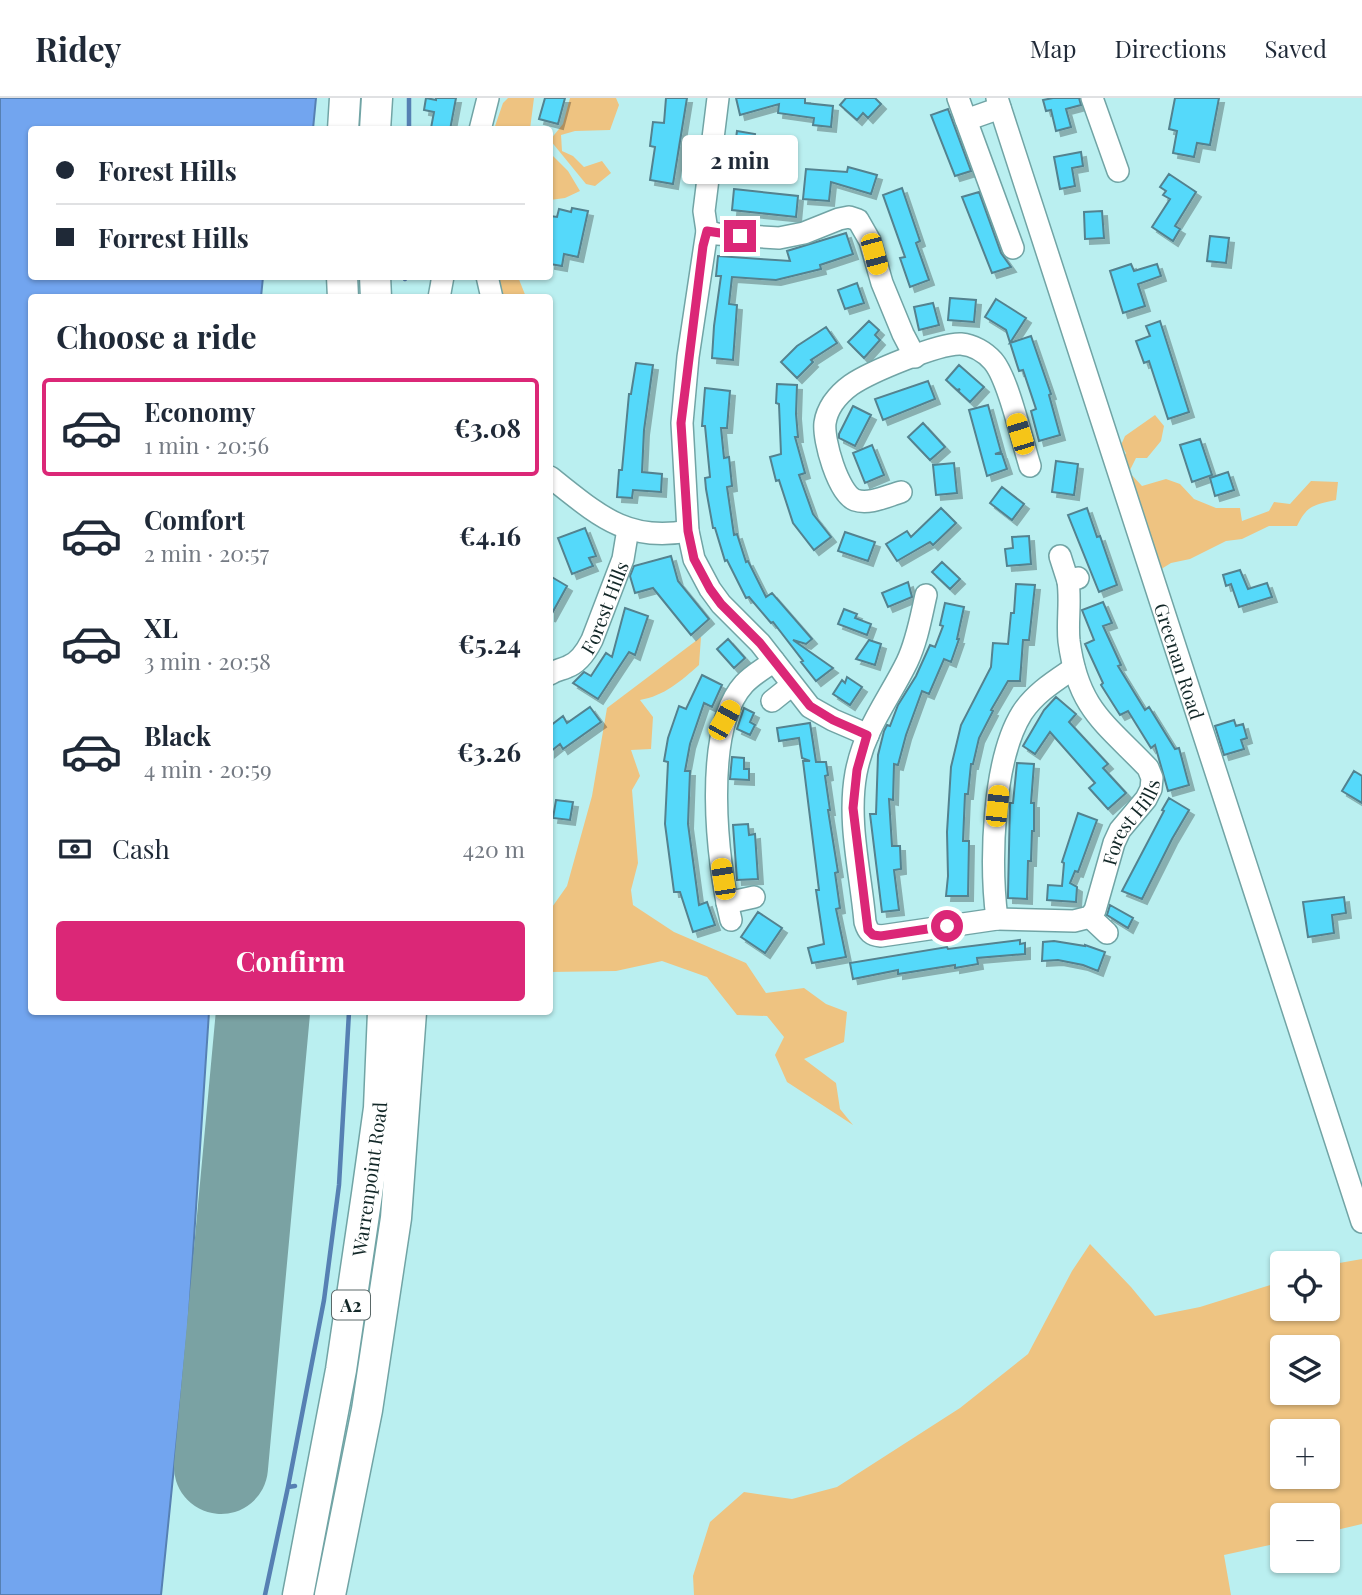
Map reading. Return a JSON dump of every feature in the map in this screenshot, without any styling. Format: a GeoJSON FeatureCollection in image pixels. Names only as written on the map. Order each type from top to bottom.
{"type":"FeatureCollection","features":[{"type":"Feature","properties":{"kind":"highway"},"geometry":{"type":"LineString","coordinates":[[344,126],[345,98]]}},
{"type":"Feature","properties":{"kind":"highway"},"geometry":{"type":"LineString","coordinates":[[375,126],[377,98]]}},
{"type":"Feature","properties":{"kind":"highway","name":"Warrenpoint Road"},"geometry":{"type":"LineString","coordinates":[[298,1595],[341,1370],[367,1194],[379,1108],[383,1015]]}},
{"type":"Feature","properties":{"kind":"highway","name":"Warrenpoint Road"},"geometry":{"type":"LineString","coordinates":[[330,1595],[367,1410],[396,1218],[411,1015]]}},
{"type":"Feature","properties":{"kind":"street"},"geometry":{"type":"LineString","coordinates":[[481,126],[488,98]]}},
{"type":"Feature","properties":{"kind":"street"},"geometry":{"type":"LineString","coordinates":[[718,98],[704,211],[707,231],[681,423],[688,531],[694,559],[710,589],[810,706],[867,735]]}},
{"type":"Feature","properties":{"kind":"street"},"geometry":{"type":"LineString","coordinates":[[958,98],[997,228],[1013,248]]}},
{"type":"Feature","properties":{"kind":"street"},"geometry":{"type":"LineString","coordinates":[[1092,98],[1118,170]]}},
{"type":"Feature","properties":{"kind":"street"},"geometry":{"type":"LineString","coordinates":[[966,120],[998,103]]}},
{"type":"Feature","properties":{"kind":"street","name":"Greenan Road"},"geometry":{"type":"LineString","coordinates":[[998,103],[1354,1169],[1362,1222]]}},
{"type":"Feature","properties":{"kind":"street"},"geometry":{"type":"LineString","coordinates":[[707,231],[779,238],[804,233],[839,219],[849,217],[858,220],[870,241],[891,304],[915,357]]}},
{"type":"Feature","properties":{"kind":"street"},"geometry":{"type":"LineString","coordinates":[[901,492],[867,501],[856,500],[847,495],[833,462],[825,425],[833,403],[849,386],[948,345],[972,347],[993,361],[1005,383],[1030,466]]}},
{"type":"Feature","properties":{"kind":"street"},"geometry":{"type":"LineString","coordinates":[[553,479],[589,507],[628,529],[660,536],[688,531]]}},
{"type":"Feature","properties":{"kind":"street","name":"Forest Hills"},"geometry":{"type":"LineString","coordinates":[[553,665],[573,664],[587,650],[623,559],[628,529]]}},
{"type":"Feature","properties":{"kind":"street","name":"Forest Hills"},"geometry":{"type":"LineString","coordinates":[[1060,556],[1073,580],[1068,628],[1074,668],[1082,691],[1091,710],[1148,768],[1152,778],[1146,799],[1120,830],[1114,843],[1095,910],[1090,917]]}},
{"type":"Feature","properties":{"kind":"street"},"geometry":{"type":"LineString","coordinates":[[926,595],[908,627],[907,661],[867,735],[857,770],[853,808],[868,930],[873,935],[881,936],[997,919],[1074,921],[1090,917],[1107,933]]}},
{"type":"Feature","properties":{"kind":"street"},"geometry":{"type":"LineString","coordinates":[[754,897],[729,912],[719,855],[717,804],[724,720],[744,685],[774,661]]}},
{"type":"Feature","properties":{"kind":"street"},"geometry":{"type":"LineString","coordinates":[[997,919],[994,900],[996,823],[999,790],[1009,744],[1021,715],[1031,702],[1049,684],[1074,668]]}},
{"type":"Feature","properties":{"kind":"street"},"geometry":{"type":"LineString","coordinates":[[772,701],[792,685]]}},
{"type":"Feature","properties":{"kind":"shaded area"},"geometry":{"type":"Polygon","coordinates":[[[508,98],[534,98],[530,126],[495,126],[503,103],[508,98]]]}},
{"type":"Feature","properties":{"kind":"shaded area"},"geometry":{"type":"Polygon","coordinates":[[[570,98],[616,98],[619,105],[610,130],[575,131],[561,135],[562,151],[573,156],[584,167],[602,161],[611,173],[595,186],[586,184],[553,144],[553,136],[563,124],[570,98]]]}},
{"type":"Feature","properties":{"kind":"shaded area"},"geometry":{"type":"Polygon","coordinates":[[[553,156],[568,171],[580,191],[565,198],[553,200],[553,156]]]}},
{"type":"Feature","properties":{"kind":"shaded area"},"geometry":{"type":"Polygon","coordinates":[[[497,280],[519,280],[525,294],[500,294],[497,280]]]}},
{"type":"Feature","properties":{"kind":"shaded area"},"geometry":{"type":"Polygon","coordinates":[[[1155,415],[1164,426],[1161,441],[1147,458],[1136,458],[1129,472],[1142,486],[1166,479],[1180,484],[1194,499],[1216,508],[1240,508],[1242,521],[1269,511],[1274,502],[1290,504],[1311,481],[1338,482],[1336,500],[1312,507],[1297,526],[1269,526],[1242,539],[1226,541],[1190,559],[1171,563],[1158,571],[1119,464],[1126,453],[1121,445],[1125,436],[1155,415]]]}},
{"type":"Feature","properties":{"kind":"shaded area"},"geometry":{"type":"Polygon","coordinates":[[[701,637],[699,665],[664,691],[640,700],[653,717],[651,749],[631,750],[640,776],[632,790],[638,863],[631,890],[633,905],[674,932],[746,963],[766,993],[804,988],[826,1004],[847,1012],[844,1042],[804,1059],[836,1083],[840,1109],[853,1125],[787,1082],[775,1055],[784,1037],[767,1016],[737,1015],[707,977],[662,961],[616,971],[553,972],[553,906],[567,886],[592,796],[607,708],[701,637]]]}},
{"type":"Feature","properties":{"kind":"shaded area"},"geometry":{"type":"Polygon","coordinates":[[[1090,1244],[1155,1316],[1200,1307],[1270,1285],[1270,1321],[1340,1321],[1340,1263],[1362,1259],[1362,1524],[1340,1529],[1340,1503],[1270,1503],[1270,1545],[1224,1555],[1231,1595],[694,1595],[693,1576],[710,1522],[744,1492],[792,1499],[837,1487],[960,1408],[1028,1354],[1072,1271],[1090,1244]]]}},
{"type":"Feature","properties":{"kind":"water"},"geometry":{"type":"Polygon","coordinates":[[[0,98],[316,98],[313,126],[28,126],[28,280],[263,280],[261,294],[28,294],[28,1015],[209,1015],[188,1329],[161,1595],[0,1595],[0,98]]]}},
{"type":"Feature","properties":{"kind":"building"},"geometry":{"type":"Polygon","coordinates":[[[426,98],[456,98],[451,126],[431,126],[434,112],[424,110],[426,98]]]}},
{"type":"Feature","properties":{"kind":"building"},"geometry":{"type":"Polygon","coordinates":[[[545,98],[565,98],[558,124],[539,119],[545,98]]]}},
{"type":"Feature","properties":{"kind":"building"},"geometry":{"type":"Polygon","coordinates":[[[666,98],[687,98],[673,184],[650,180],[655,147],[650,146],[653,122],[664,123],[666,98]]]}},
{"type":"Feature","properties":{"kind":"building"},"geometry":{"type":"Polygon","coordinates":[[[736,98],[805,98],[805,103],[833,106],[831,127],[813,125],[814,118],[778,113],[779,104],[740,115],[736,98]]]}},
{"type":"Feature","properties":{"kind":"building"},"geometry":{"type":"Polygon","coordinates":[[[846,98],[875,98],[881,104],[868,118],[863,113],[857,120],[840,105],[846,98]]]}},
{"type":"Feature","properties":{"kind":"building"},"geometry":{"type":"Polygon","coordinates":[[[1079,98],[1081,105],[1066,109],[1071,127],[1056,131],[1051,110],[1046,111],[1043,100],[1079,98]]]}},
{"type":"Feature","properties":{"kind":"building"},"geometry":{"type":"Polygon","coordinates":[[[1175,98],[1219,98],[1210,145],[1197,143],[1194,157],[1173,153],[1177,131],[1169,129],[1175,98]]]}},
{"type":"Feature","properties":{"kind":"building"},"geometry":{"type":"Polygon","coordinates":[[[948,109],[971,171],[955,176],[931,115],[948,109]]]}},
{"type":"Feature","properties":{"kind":"building"},"geometry":{"type":"Polygon","coordinates":[[[737,131],[755,134],[751,163],[733,160],[737,131]]]}},
{"type":"Feature","properties":{"kind":"building"},"geometry":{"type":"Polygon","coordinates":[[[1081,152],[1083,166],[1072,168],[1075,186],[1060,189],[1054,157],[1081,152]]]}},
{"type":"Feature","properties":{"kind":"building"},"geometry":{"type":"Polygon","coordinates":[[[848,167],[877,175],[871,194],[831,182],[829,201],[803,199],[806,169],[847,172],[848,167]]]}},
{"type":"Feature","properties":{"kind":"building"},"geometry":{"type":"Polygon","coordinates":[[[1169,174],[1196,192],[1175,226],[1180,229],[1173,241],[1152,227],[1170,199],[1163,195],[1166,191],[1160,187],[1169,174]]]}},
{"type":"Feature","properties":{"kind":"building"},"geometry":{"type":"Polygon","coordinates":[[[902,188],[920,241],[916,243],[929,280],[910,287],[900,258],[905,257],[883,195],[902,188]]]}},
{"type":"Feature","properties":{"kind":"building"},"geometry":{"type":"Polygon","coordinates":[[[734,189],[798,196],[796,217],[732,210],[734,189]]]}},
{"type":"Feature","properties":{"kind":"building"},"geometry":{"type":"Polygon","coordinates":[[[979,192],[1001,253],[1011,267],[992,273],[962,197],[979,192]]]}},
{"type":"Feature","properties":{"kind":"building"},"geometry":{"type":"Polygon","coordinates":[[[572,208],[588,211],[578,257],[564,254],[562,266],[553,264],[553,216],[557,217],[559,209],[571,212],[572,208]]]}},
{"type":"Feature","properties":{"kind":"building"},"geometry":{"type":"Polygon","coordinates":[[[1102,211],[1104,238],[1085,239],[1084,212],[1102,211]]]}},
{"type":"Feature","properties":{"kind":"building"},"geometry":{"type":"Polygon","coordinates":[[[846,233],[853,254],[820,265],[821,269],[776,280],[732,277],[729,304],[737,305],[733,360],[712,358],[721,276],[716,276],[718,256],[790,261],[787,251],[846,233]]]}},
{"type":"Feature","properties":{"kind":"building"},"geometry":{"type":"Polygon","coordinates":[[[1210,236],[1229,238],[1226,263],[1207,261],[1210,236]]]}},
{"type":"Feature","properties":{"kind":"building"},"geometry":{"type":"Polygon","coordinates":[[[1131,264],[1134,271],[1157,264],[1161,276],[1138,284],[1145,306],[1123,313],[1110,271],[1131,264]]]}},
{"type":"Feature","properties":{"kind":"building"},"geometry":{"type":"Polygon","coordinates":[[[857,283],[864,303],[845,309],[838,290],[857,283]]]}},
{"type":"Feature","properties":{"kind":"building"},"geometry":{"type":"Polygon","coordinates":[[[950,298],[976,300],[974,322],[948,320],[950,298]]]}},
{"type":"Feature","properties":{"kind":"building"},"geometry":{"type":"Polygon","coordinates":[[[996,299],[1026,318],[1010,343],[1006,330],[985,317],[996,299]]]}},
{"type":"Feature","properties":{"kind":"building"},"geometry":{"type":"Polygon","coordinates":[[[933,303],[939,325],[919,330],[914,307],[933,303]]]}},
{"type":"Feature","properties":{"kind":"building"},"geometry":{"type":"Polygon","coordinates":[[[869,321],[879,330],[875,335],[880,340],[864,358],[848,342],[869,321]]]}},
{"type":"Feature","properties":{"kind":"building"},"geometry":{"type":"Polygon","coordinates":[[[1160,321],[1189,412],[1168,419],[1149,361],[1144,363],[1136,341],[1150,336],[1146,326],[1160,321]]]}},
{"type":"Feature","properties":{"kind":"building"},"geometry":{"type":"Polygon","coordinates":[[[826,327],[837,343],[811,360],[813,362],[797,378],[781,362],[797,346],[826,327]]]}},
{"type":"Feature","properties":{"kind":"building"},"geometry":{"type":"Polygon","coordinates":[[[1031,336],[1051,394],[1049,395],[1060,435],[1039,441],[1031,411],[1036,409],[1023,370],[1019,371],[1010,343],[1031,336]]]}},
{"type":"Feature","properties":{"kind":"building"},"geometry":{"type":"Polygon","coordinates":[[[636,363],[653,365],[644,430],[642,472],[662,474],[661,492],[633,490],[632,498],[617,497],[629,394],[636,363]]]}},
{"type":"Feature","properties":{"kind":"building"},"geometry":{"type":"Polygon","coordinates":[[[959,365],[984,387],[970,402],[958,391],[960,389],[957,390],[946,380],[959,365]]]}},
{"type":"Feature","properties":{"kind":"building"},"geometry":{"type":"Polygon","coordinates":[[[928,381],[935,399],[883,420],[875,399],[928,381]]]}},
{"type":"Feature","properties":{"kind":"building"},"geometry":{"type":"Polygon","coordinates":[[[777,384],[797,385],[798,437],[795,437],[805,473],[799,475],[813,514],[831,537],[814,550],[793,523],[779,480],[776,481],[770,457],[781,454],[777,384]]]}},
{"type":"Feature","properties":{"kind":"building"},"geometry":{"type":"Polygon","coordinates":[[[705,388],[730,391],[727,428],[721,428],[724,458],[729,457],[732,486],[727,487],[734,535],[737,534],[746,562],[748,561],[766,597],[772,593],[812,639],[806,644],[793,640],[833,668],[816,681],[773,622],[771,623],[749,597],[746,598],[727,560],[725,561],[713,528],[706,489],[705,478],[710,477],[705,426],[702,426],[705,388]]]}},
{"type":"Feature","properties":{"kind":"building"},"geometry":{"type":"Polygon","coordinates":[[[988,405],[1001,452],[995,454],[1002,454],[1007,469],[987,476],[969,410],[988,405]]]}},
{"type":"Feature","properties":{"kind":"building"},"geometry":{"type":"Polygon","coordinates":[[[853,406],[871,415],[855,446],[839,438],[853,406]]]}},
{"type":"Feature","properties":{"kind":"building"},"geometry":{"type":"Polygon","coordinates":[[[923,423],[945,447],[930,460],[908,437],[923,423]]]}},
{"type":"Feature","properties":{"kind":"building"},"geometry":{"type":"Polygon","coordinates":[[[1200,439],[1212,475],[1192,482],[1180,445],[1200,439]]]}},
{"type":"Feature","properties":{"kind":"building"},"geometry":{"type":"Polygon","coordinates":[[[872,445],[884,475],[865,483],[853,453],[872,445]]]}},
{"type":"Feature","properties":{"kind":"building"},"geometry":{"type":"Polygon","coordinates":[[[1056,461],[1078,464],[1074,495],[1052,492],[1056,461]]]}},
{"type":"Feature","properties":{"kind":"building"},"geometry":{"type":"Polygon","coordinates":[[[954,463],[957,493],[936,495],[933,465],[954,463]]]}},
{"type":"Feature","properties":{"kind":"building"},"geometry":{"type":"Polygon","coordinates":[[[1228,472],[1234,490],[1215,496],[1210,478],[1228,472]]]}},
{"type":"Feature","properties":{"kind":"building"},"geometry":{"type":"Polygon","coordinates":[[[1002,487],[1024,504],[1012,520],[990,503],[1002,487]]]}},
{"type":"Feature","properties":{"kind":"building"},"geometry":{"type":"Polygon","coordinates":[[[941,508],[956,523],[933,545],[930,542],[897,561],[886,544],[907,531],[911,537],[941,508]]]}},
{"type":"Feature","properties":{"kind":"building"},"geometry":{"type":"Polygon","coordinates":[[[1087,508],[1117,585],[1099,592],[1068,515],[1087,508]]]}},
{"type":"Feature","properties":{"kind":"building"},"geometry":{"type":"Polygon","coordinates":[[[585,528],[596,556],[589,558],[593,566],[572,574],[558,538],[585,528]]]}},
{"type":"Feature","properties":{"kind":"building"},"geometry":{"type":"Polygon","coordinates":[[[845,532],[875,542],[868,561],[838,551],[845,532]]]}},
{"type":"Feature","properties":{"kind":"building"},"geometry":{"type":"Polygon","coordinates":[[[1029,536],[1031,564],[1007,566],[1005,549],[1013,548],[1012,537],[1029,536]]]}},
{"type":"Feature","properties":{"kind":"building"},"geometry":{"type":"Polygon","coordinates":[[[671,556],[678,581],[709,619],[691,635],[653,588],[635,593],[630,576],[634,566],[671,556]]]}},
{"type":"Feature","properties":{"kind":"building"},"geometry":{"type":"Polygon","coordinates":[[[942,562],[960,579],[950,589],[932,572],[942,562]]]}},
{"type":"Feature","properties":{"kind":"building"},"geometry":{"type":"Polygon","coordinates":[[[1240,570],[1248,589],[1267,583],[1272,597],[1239,607],[1231,584],[1226,586],[1223,575],[1240,570]]]}},
{"type":"Feature","properties":{"kind":"building"},"geometry":{"type":"Polygon","coordinates":[[[553,578],[567,586],[553,612],[553,578]]]}},
{"type":"Feature","properties":{"kind":"building"},"geometry":{"type":"Polygon","coordinates":[[[908,582],[912,597],[888,607],[882,593],[908,582]]]}},
{"type":"Feature","properties":{"kind":"building"},"geometry":{"type":"Polygon","coordinates":[[[1016,584],[1035,585],[1029,640],[1023,640],[1020,681],[1008,681],[991,710],[993,711],[979,738],[971,764],[968,794],[965,794],[963,841],[969,841],[968,896],[946,896],[951,767],[961,725],[991,667],[993,643],[1008,644],[1016,584]]]}},
{"type":"Feature","properties":{"kind":"building"},"geometry":{"type":"Polygon","coordinates":[[[1103,602],[1112,623],[1103,626],[1121,665],[1118,666],[1145,710],[1149,707],[1175,749],[1179,748],[1189,785],[1168,791],[1155,745],[1151,748],[1128,711],[1120,715],[1101,685],[1103,683],[1085,644],[1094,640],[1082,610],[1103,602]]]}},
{"type":"Feature","properties":{"kind":"building"},"geometry":{"type":"Polygon","coordinates":[[[945,603],[964,607],[959,639],[951,662],[944,659],[929,694],[922,691],[898,765],[894,764],[893,800],[889,799],[892,846],[900,846],[901,869],[894,870],[899,910],[882,912],[870,814],[876,814],[878,755],[887,725],[890,726],[898,705],[916,676],[930,645],[935,647],[943,626],[940,625],[945,603]]]}},
{"type":"Feature","properties":{"kind":"building"},"geometry":{"type":"Polygon","coordinates":[[[625,608],[648,616],[635,655],[629,652],[598,699],[573,683],[584,672],[591,676],[606,653],[612,657],[625,608]]]}},
{"type":"Feature","properties":{"kind":"building"},"geometry":{"type":"Polygon","coordinates":[[[844,609],[857,614],[855,618],[871,624],[867,635],[838,624],[844,609]]]}},
{"type":"Feature","properties":{"kind":"building"},"geometry":{"type":"Polygon","coordinates":[[[728,639],[745,658],[734,668],[717,649],[728,639]]]}},
{"type":"Feature","properties":{"kind":"building"},"geometry":{"type":"Polygon","coordinates":[[[869,640],[881,644],[875,665],[856,659],[869,640]]]}},
{"type":"Feature","properties":{"kind":"building"},"geometry":{"type":"Polygon","coordinates":[[[702,675],[722,685],[712,707],[704,703],[690,744],[685,771],[690,771],[688,824],[699,905],[707,902],[715,925],[693,932],[680,892],[674,892],[665,824],[668,762],[664,761],[668,738],[679,706],[686,709],[702,675]]]}},
{"type":"Feature","properties":{"kind":"building"},"geometry":{"type":"Polygon","coordinates":[[[847,677],[862,687],[850,705],[833,694],[842,680],[845,683],[847,677]]]}},
{"type":"Feature","properties":{"kind":"building"},"geometry":{"type":"Polygon","coordinates":[[[1056,697],[1076,714],[1069,722],[1108,764],[1103,768],[1126,793],[1108,809],[1089,788],[1095,783],[1050,732],[1035,754],[1023,746],[1044,710],[1056,697]]]}},
{"type":"Feature","properties":{"kind":"building"},"geometry":{"type":"Polygon","coordinates":[[[590,707],[601,722],[563,749],[560,744],[553,750],[553,724],[563,716],[567,723],[590,707]]]}},
{"type":"Feature","properties":{"kind":"building"},"geometry":{"type":"Polygon","coordinates":[[[744,708],[754,713],[750,722],[755,725],[750,735],[737,729],[744,708]]]}},
{"type":"Feature","properties":{"kind":"building"},"geometry":{"type":"Polygon","coordinates":[[[1234,720],[1236,726],[1243,724],[1247,738],[1241,740],[1244,749],[1224,755],[1215,726],[1234,720]]]}},
{"type":"Feature","properties":{"kind":"building"},"geometry":{"type":"Polygon","coordinates":[[[810,723],[816,762],[826,762],[828,775],[825,776],[828,810],[838,872],[835,873],[840,908],[836,909],[846,957],[812,963],[808,948],[824,944],[803,761],[810,761],[802,758],[799,738],[779,741],[777,728],[810,723]]]}},
{"type":"Feature","properties":{"kind":"building"},"geometry":{"type":"Polygon","coordinates":[[[732,757],[744,758],[744,769],[749,769],[749,780],[730,779],[732,757]]]}},
{"type":"Feature","properties":{"kind":"building"},"geometry":{"type":"Polygon","coordinates":[[[1017,763],[1034,764],[1031,803],[1034,803],[1034,831],[1031,861],[1028,861],[1027,899],[1008,898],[1010,803],[1013,803],[1017,763]]]}},
{"type":"Feature","properties":{"kind":"building"},"geometry":{"type":"Polygon","coordinates":[[[1354,771],[1362,776],[1362,803],[1342,791],[1354,771]]]}},
{"type":"Feature","properties":{"kind":"building"},"geometry":{"type":"Polygon","coordinates":[[[1169,798],[1189,810],[1142,899],[1122,891],[1169,798]]]}},
{"type":"Feature","properties":{"kind":"building"},"geometry":{"type":"Polygon","coordinates":[[[556,800],[573,802],[570,820],[553,818],[556,800]]]}},
{"type":"Feature","properties":{"kind":"building"},"geometry":{"type":"Polygon","coordinates":[[[1078,813],[1097,820],[1078,872],[1075,871],[1070,883],[1077,887],[1076,902],[1047,900],[1048,885],[1062,886],[1062,862],[1078,813]]]}},
{"type":"Feature","properties":{"kind":"building"},"geometry":{"type":"Polygon","coordinates":[[[748,824],[749,835],[755,834],[758,879],[737,880],[733,825],[748,824]]]}},
{"type":"Feature","properties":{"kind":"building"},"geometry":{"type":"Polygon","coordinates":[[[1344,897],[1346,913],[1332,915],[1334,933],[1308,937],[1303,902],[1344,897]]]}},
{"type":"Feature","properties":{"kind":"building"},"geometry":{"type":"Polygon","coordinates":[[[1110,905],[1133,918],[1128,928],[1107,915],[1110,905]]]}},
{"type":"Feature","properties":{"kind":"building"},"geometry":{"type":"Polygon","coordinates":[[[758,912],[782,928],[765,953],[741,937],[758,912]]]}},
{"type":"Feature","properties":{"kind":"building"},"geometry":{"type":"Polygon","coordinates":[[[1020,940],[1020,944],[1025,943],[1025,954],[977,958],[978,964],[955,968],[955,965],[898,974],[898,970],[853,979],[850,963],[947,947],[1020,940]]]}},
{"type":"Feature","properties":{"kind":"building"},"geometry":{"type":"Polygon","coordinates":[[[1043,942],[1085,945],[1105,952],[1098,971],[1058,960],[1042,961],[1043,942]]]}},
{"type":"Feature","properties":{"kind":"waterway"},"geometry":{"type":"LineString","coordinates":[[409,98],[409,126]]}},
{"type":"Feature","properties":{"kind":"waterway"},"geometry":{"type":"LineString","coordinates":[[288,1487],[324,1300],[339,1185],[349,1015]]}},
{"type":"Feature","properties":{"kind":"waterway"},"geometry":{"type":"LineString","coordinates":[[265,1595],[288,1487],[295,1486]]}},
{"type":"Feature","properties":{"kind":"runway"},"geometry":{"type":"LineString","coordinates":[[221,1467],[263,1015]]}},
{"type":"Feature","properties":{"kind":"route"},"geometry":{"type":"LineString","coordinates":[[740,236],[707,231],[703,246],[681,423],[688,531],[694,559],[721,604],[760,643],[801,697],[822,714],[867,735],[857,770],[853,808],[868,930],[873,935],[881,936],[947,926]]}}]}
